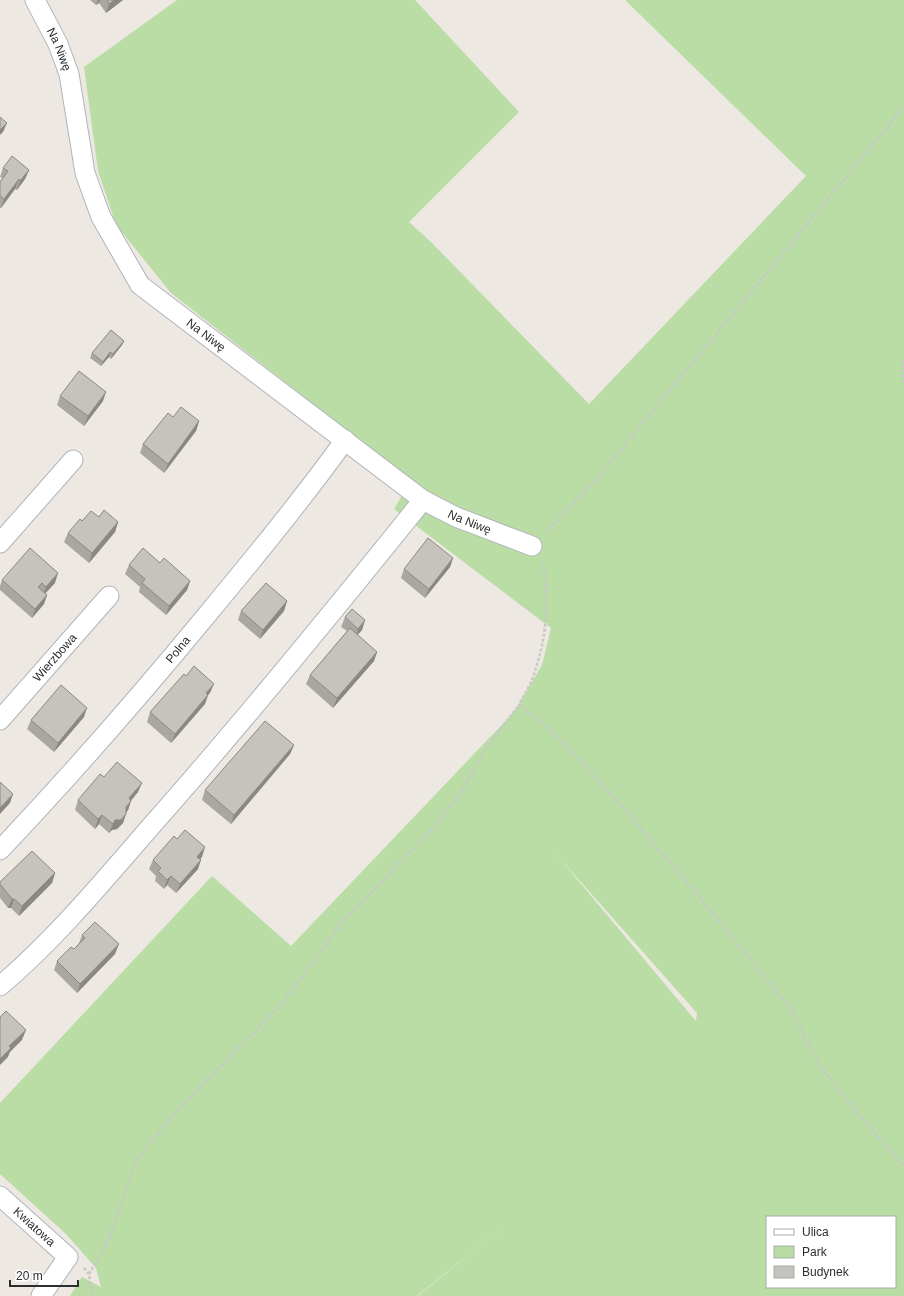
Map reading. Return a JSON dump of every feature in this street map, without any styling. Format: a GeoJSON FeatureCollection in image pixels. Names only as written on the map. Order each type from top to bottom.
{"type":"FeatureCollection","features":[{"type":"Feature","properties":{"kind":"street","name":"Na Niwę"},"geometry":{"type":"LineString","coordinates":[[35,0],[58,44],[69,74],[84,173],[101,217],[140,285],[423,500],[456,517],[532,546]]}},
{"type":"Feature","properties":{"kind":"street","name":"Polna"},"geometry":{"type":"LineString","coordinates":[[0,850],[59,788],[171,657],[301,501],[345,440]]}},
{"type":"Feature","properties":{"kind":"street"},"geometry":{"type":"LineString","coordinates":[[0,543],[73,460]]}},
{"type":"Feature","properties":{"kind":"street"},"geometry":{"type":"LineString","coordinates":[[0,986],[69,918],[250,714],[423,500]]}},
{"type":"Feature","properties":{"kind":"street","name":"Wierzbowa"},"geometry":{"type":"LineString","coordinates":[[0,720],[108,596]]}},
{"type":"Feature","properties":{"kind":"street","name":"Kwiatowa"},"geometry":{"type":"LineString","coordinates":[[0,1196],[68,1257],[41,1296]]}},
{"type":"Feature","properties":{"kind":"path"},"geometry":{"type":"LineString","coordinates":[[89,1274],[105,1248],[138,1158],[180,1107],[281,1005],[343,921],[436,825],[460,794],[485,750],[519,705],[535,672],[542,642],[546,613],[547,589],[543,562],[532,546],[594,482],[904,107]]}},
{"type":"Feature","properties":{"kind":"path"},"geometry":{"type":"LineString","coordinates":[[904,360],[902,368],[904,385]]}},
{"type":"Feature","properties":{"kind":"path"},"geometry":{"type":"LineString","coordinates":[[519,705],[550,729],[613,796],[705,904],[791,1009],[820,1066],[858,1114],[904,1166]]}},
{"type":"Feature","properties":{"kind":"path"},"geometry":{"type":"LineString","coordinates":[[90,1280],[92,1296]]}},
{"type":"Feature","properties":{"kind":"green space"},"geometry":{"type":"Polygon","coordinates":[[[177,0],[415,0],[519,112],[409,222],[432,243],[589,404],[806,176],[625,0],[904,0],[904,1296],[418,1296],[504,1226],[417,1296],[70,1296],[82,1277],[101,1287],[96,1268],[66,1234],[0,1174],[0,1103],[212,876],[291,946],[514,712],[542,665],[551,628],[394,509],[411,480],[171,293],[116,225],[98,171],[84,67],[177,0]],[[556,854],[695,1020],[697,1013],[556,854]]]}},
{"type":"Feature","properties":{"kind":"building"},"geometry":{"type":"Polygon","coordinates":[[[107,0],[114,0],[109,4],[107,0]]]}},
{"type":"Feature","properties":{"kind":"building"},"geometry":{"type":"Polygon","coordinates":[[[0,117],[7,123],[0,130],[0,117]]]}},
{"type":"Feature","properties":{"kind":"building"},"geometry":{"type":"Polygon","coordinates":[[[12,156],[29,170],[20,181],[19,179],[4,199],[0,196],[0,182],[8,171],[3,168],[12,156]]]}},
{"type":"Feature","properties":{"kind":"building"},"geometry":{"type":"Polygon","coordinates":[[[111,330],[124,341],[113,354],[110,352],[103,362],[92,353],[111,330]]]}},
{"type":"Feature","properties":{"kind":"building"},"geometry":{"type":"Polygon","coordinates":[[[79,371],[106,392],[88,416],[60,396],[79,371]]]}},
{"type":"Feature","properties":{"kind":"building"},"geometry":{"type":"Polygon","coordinates":[[[181,407],[199,421],[168,464],[143,444],[168,413],[173,417],[181,407]]]}},
{"type":"Feature","properties":{"kind":"building"},"geometry":{"type":"Polygon","coordinates":[[[104,510],[118,522],[92,553],[68,533],[80,519],[82,521],[91,511],[99,517],[104,510]]]}},
{"type":"Feature","properties":{"kind":"building"},"geometry":{"type":"Polygon","coordinates":[[[428,538],[453,558],[429,589],[404,569],[428,538]]]}},
{"type":"Feature","properties":{"kind":"building"},"geometry":{"type":"Polygon","coordinates":[[[30,548],[58,573],[46,587],[42,583],[38,587],[47,595],[35,609],[2,580],[30,548]]]}},
{"type":"Feature","properties":{"kind":"building"},"geometry":{"type":"Polygon","coordinates":[[[143,548],[160,563],[164,558],[190,581],[169,606],[142,583],[145,579],[129,565],[143,548]]]}},
{"type":"Feature","properties":{"kind":"building"},"geometry":{"type":"Polygon","coordinates":[[[266,583],[287,601],[263,630],[241,611],[266,583]]]}},
{"type":"Feature","properties":{"kind":"building"},"geometry":{"type":"Polygon","coordinates":[[[352,609],[365,620],[358,629],[345,617],[352,609]]]}},
{"type":"Feature","properties":{"kind":"building"},"geometry":{"type":"Polygon","coordinates":[[[350,628],[377,652],[337,698],[310,675],[350,628]]]}},
{"type":"Feature","properties":{"kind":"building"},"geometry":{"type":"Polygon","coordinates":[[[194,666],[214,684],[206,693],[208,695],[175,734],[150,712],[184,674],[186,676],[194,666]]]}},
{"type":"Feature","properties":{"kind":"building"},"geometry":{"type":"Polygon","coordinates":[[[61,685],[87,708],[58,743],[31,720],[61,685]]]}},
{"type":"Feature","properties":{"kind":"building"},"geometry":{"type":"Polygon","coordinates":[[[265,721],[294,745],[234,815],[205,790],[265,721]]]}},
{"type":"Feature","properties":{"kind":"building"},"geometry":{"type":"Polygon","coordinates":[[[117,762],[142,783],[129,798],[131,801],[126,807],[126,814],[121,820],[115,820],[113,824],[102,815],[98,819],[78,800],[100,774],[104,777],[117,762]]]}},
{"type":"Feature","properties":{"kind":"building"},"geometry":{"type":"Polygon","coordinates":[[[0,782],[13,794],[0,808],[0,782]]]}},
{"type":"Feature","properties":{"kind":"building"},"geometry":{"type":"Polygon","coordinates":[[[185,830],[205,847],[197,857],[201,860],[180,884],[171,876],[167,880],[158,871],[161,868],[153,860],[174,836],[177,839],[185,830]]]}},
{"type":"Feature","properties":{"kind":"building"},"geometry":{"type":"Polygon","coordinates":[[[32,851],[55,873],[22,906],[12,899],[0,882],[32,851]]]}},
{"type":"Feature","properties":{"kind":"building"},"geometry":{"type":"Polygon","coordinates":[[[95,922],[119,944],[80,984],[57,961],[71,947],[74,949],[85,938],[82,935],[95,922]]]}},
{"type":"Feature","properties":{"kind":"building"},"geometry":{"type":"Polygon","coordinates":[[[6,1011],[26,1030],[9,1046],[11,1048],[0,1059],[0,1017],[6,1011]]]}}]}
